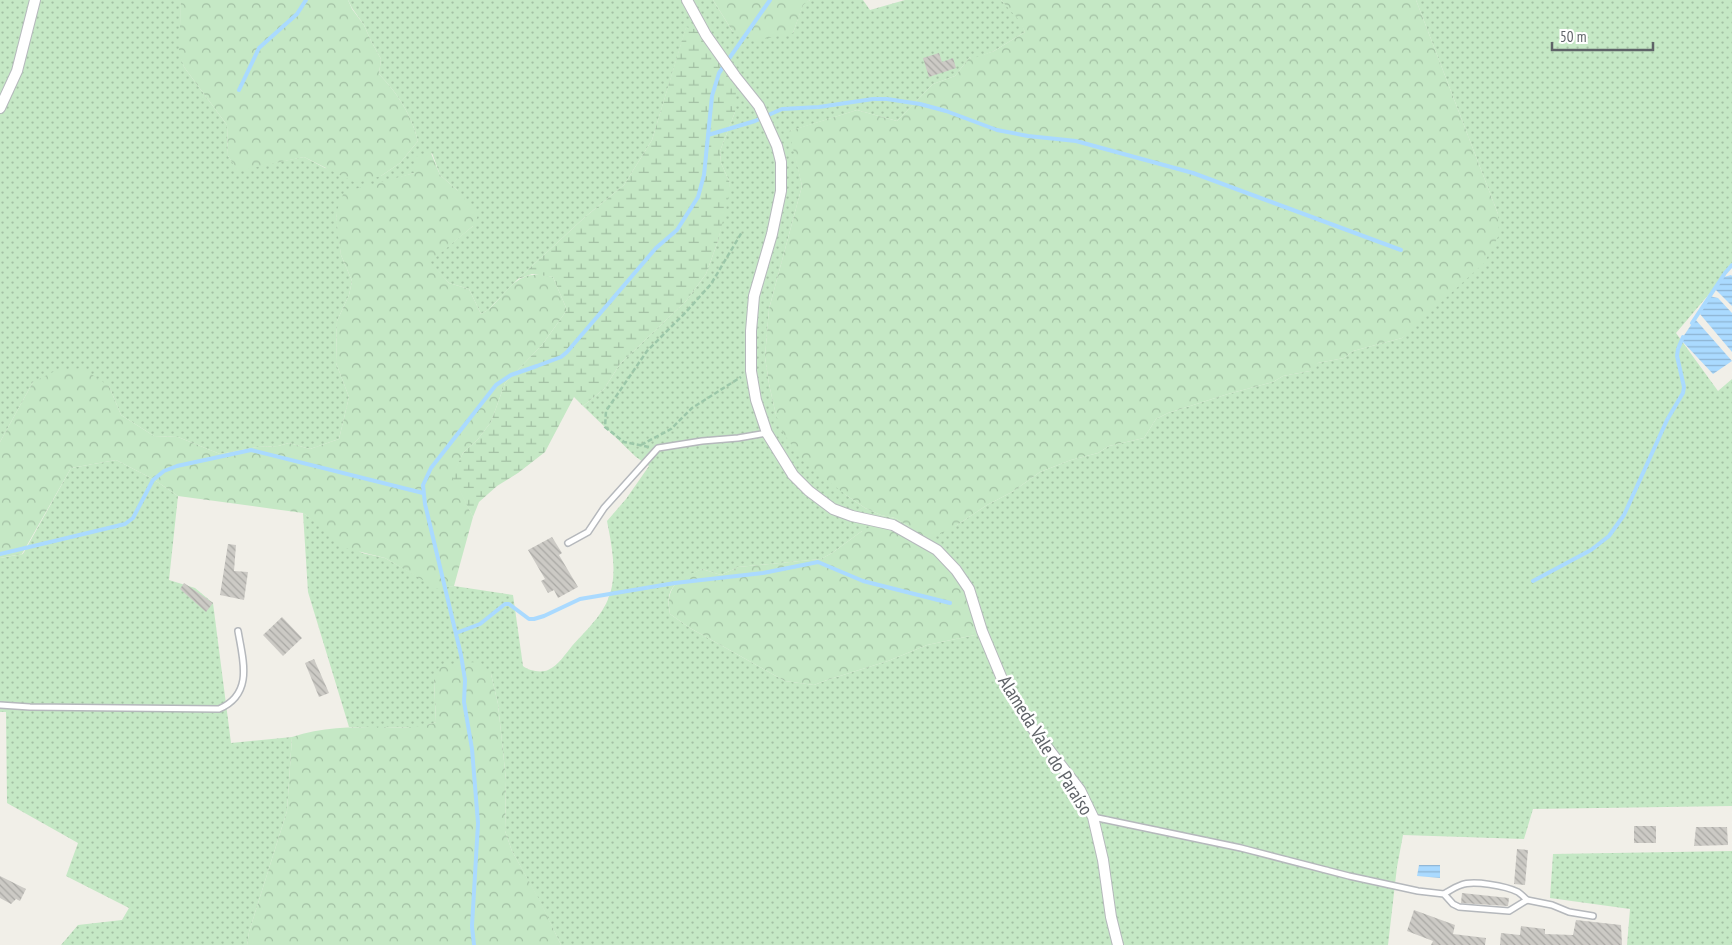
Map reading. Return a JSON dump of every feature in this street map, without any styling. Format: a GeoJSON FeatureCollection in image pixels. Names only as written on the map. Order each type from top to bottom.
{"type":"FeatureCollection","features":[{"type":"Feature","properties":{"kind":"street"},"geometry":{"type":"LineString","coordinates":[[0,108],[17,71],[35,0]]}},
{"type":"Feature","properties":{"kind":"street","name":"Alameda Vale do Paraíso"},"geometry":{"type":"LineString","coordinates":[[687,0],[706,35],[758,106],[777,146],[781,162],[780,191],[772,234],[754,296],[751,331],[751,371],[756,400],[767,433],[792,475],[833,509],[852,516],[894,525],[936,550],[956,570],[969,589],[982,631],[1002,679],[1027,721],[1080,790],[1094,817],[1103,860],[1111,917],[1118,945]]}},
{"type":"Feature","properties":{"kind":"lane"},"geometry":{"type":"LineString","coordinates":[[568,543],[588,532],[604,508],[658,448],[702,440],[738,438],[767,433]]}},
{"type":"Feature","properties":{"kind":"lane"},"geometry":{"type":"LineString","coordinates":[[0,706],[219,709],[230,704],[243,683],[245,670],[238,631]]}},
{"type":"Feature","properties":{"kind":"lane"},"geometry":{"type":"LineString","coordinates":[[1094,817],[1241,848],[1418,892],[1444,894],[1459,885],[1467,883],[1500,886],[1519,892],[1527,900],[1552,904],[1570,912],[1593,916]]}},
{"type":"Feature","properties":{"kind":"lane"},"geometry":{"type":"LineString","coordinates":[[1444,894],[1453,904],[1459,907],[1493,911],[1509,911],[1527,900]]}},
{"type":"Feature","properties":{"kind":"path"},"geometry":{"type":"LineString","coordinates":[[658,448],[624,442],[605,427],[606,411],[646,351],[686,312],[711,284],[742,232]]}},
{"type":"Feature","properties":{"kind":"path"},"geometry":{"type":"LineString","coordinates":[[640,445],[670,429],[692,408],[751,371]]}},
{"type":"Feature","properties":{"kind":"green space"},"geometry":{"type":"Polygon","coordinates":[[[0,0],[181,0],[180,53],[184,67],[227,125],[228,156],[238,170],[304,157],[325,168],[381,176],[400,163],[418,141],[412,122],[403,105],[379,74],[381,59],[364,25],[348,0],[713,0],[733,32],[793,33],[803,4],[810,0],[863,0],[870,10],[905,0],[1001,0],[1020,20],[1025,32],[994,51],[971,60],[970,57],[955,76],[933,84],[897,121],[857,110],[790,131],[802,186],[769,309],[765,357],[776,415],[846,495],[865,508],[881,515],[895,518],[907,525],[919,536],[957,525],[987,505],[1012,492],[1040,472],[1071,460],[1098,453],[1109,446],[1144,438],[1156,419],[1168,413],[1273,382],[1283,376],[1310,371],[1318,363],[1344,358],[1353,351],[1402,338],[1498,214],[1416,0],[1732,0],[1732,267],[1676,333],[1718,391],[1732,379],[1732,806],[1533,809],[1524,839],[1403,835],[1397,867],[1388,945],[561,945],[512,851],[505,831],[506,780],[498,704],[491,674],[434,680],[436,722],[422,727],[349,727],[308,592],[303,513],[362,553],[385,558],[438,588],[454,586],[513,595],[523,666],[532,670],[545,671],[555,666],[596,619],[606,604],[612,586],[613,570],[607,521],[626,499],[649,466],[636,457],[583,406],[604,389],[620,364],[686,301],[706,274],[718,241],[730,183],[721,163],[720,151],[735,112],[686,28],[652,140],[624,185],[585,217],[518,279],[488,310],[481,314],[469,289],[449,283],[429,262],[473,226],[457,190],[440,175],[432,153],[414,173],[391,180],[336,213],[341,255],[352,281],[349,295],[337,321],[336,363],[349,397],[339,439],[310,449],[289,443],[220,454],[178,437],[154,436],[121,415],[109,386],[33,382],[0,442],[0,0]],[[862,531],[821,559],[738,567],[721,575],[702,569],[675,585],[669,596],[670,614],[690,628],[785,681],[814,685],[888,661],[927,645],[975,635],[862,531]]]}},
{"type":"Feature","properties":{"kind":"green space"},"geometry":{"type":"Polygon","coordinates":[[[181,0],[348,0],[364,25],[381,59],[379,74],[403,105],[412,122],[418,141],[400,163],[381,176],[356,183],[304,157],[238,171],[228,156],[227,125],[184,67],[179,53],[181,0]]]}},
{"type":"Feature","properties":{"kind":"green space"},"geometry":{"type":"Polygon","coordinates":[[[713,0],[810,0],[803,5],[793,33],[758,40],[733,32],[713,0]]]}},
{"type":"Feature","properties":{"kind":"green space"},"geometry":{"type":"Polygon","coordinates":[[[1001,0],[1416,0],[1498,214],[1499,235],[1484,263],[1402,338],[1353,351],[1344,358],[1318,363],[1316,368],[1310,371],[1283,376],[1273,382],[1168,413],[1156,419],[1144,438],[1109,446],[1098,453],[1071,460],[1040,472],[1012,492],[929,540],[919,536],[907,525],[895,518],[881,515],[865,508],[804,462],[783,433],[776,415],[765,357],[769,309],[802,186],[789,131],[857,110],[897,121],[933,84],[955,76],[970,57],[971,59],[994,51],[1025,32],[1019,20],[1001,0]]]}},
{"type":"Feature","properties":{"kind":"green space"},"geometry":{"type":"Polygon","coordinates":[[[686,27],[698,30],[727,64],[736,90],[735,112],[720,151],[721,163],[730,183],[729,196],[718,241],[706,274],[686,301],[620,364],[604,389],[583,406],[574,397],[545,452],[518,473],[497,486],[479,502],[473,517],[452,476],[463,453],[478,439],[491,422],[505,383],[542,345],[567,310],[553,277],[532,274],[518,279],[585,217],[624,185],[652,140],[686,27]]]}},
{"type":"Feature","properties":{"kind":"green space"},"geometry":{"type":"Polygon","coordinates":[[[431,153],[440,175],[457,190],[478,215],[473,226],[430,262],[449,283],[469,289],[481,314],[488,310],[519,280],[526,276],[536,275],[553,277],[567,310],[542,345],[505,383],[491,422],[478,439],[463,453],[453,476],[473,517],[454,586],[438,589],[385,558],[345,548],[303,513],[178,496],[153,479],[116,460],[71,468],[22,554],[0,558],[0,442],[33,382],[53,372],[82,368],[109,386],[121,415],[154,436],[178,437],[220,454],[289,443],[310,449],[339,439],[349,397],[336,363],[337,321],[349,295],[352,281],[341,255],[336,213],[344,192],[414,173],[414,157],[431,153]]]}},
{"type":"Feature","properties":{"kind":"green space"},"geometry":{"type":"Polygon","coordinates":[[[116,460],[153,479],[178,496],[169,580],[195,588],[213,603],[231,743],[292,737],[287,811],[249,932],[247,945],[61,945],[78,925],[122,920],[129,908],[66,876],[78,843],[7,803],[6,712],[0,712],[0,558],[23,554],[71,468],[116,460]]]}},
{"type":"Feature","properties":{"kind":"green space"},"geometry":{"type":"Polygon","coordinates":[[[876,524],[903,532],[932,551],[963,582],[981,618],[975,635],[927,645],[888,661],[814,685],[785,681],[690,628],[670,614],[670,597],[675,585],[686,576],[702,569],[721,575],[738,567],[821,559],[862,531],[876,524]]]}},
{"type":"Feature","properties":{"kind":"green space"},"geometry":{"type":"Polygon","coordinates":[[[480,662],[491,674],[498,704],[506,780],[505,831],[512,851],[539,899],[561,945],[247,945],[249,932],[287,811],[292,737],[336,728],[409,727],[423,726],[436,722],[434,680],[438,668],[456,663],[480,662]]]}},
{"type":"Feature","properties":{"kind":"green space"},"geometry":{"type":"Polygon","coordinates":[[[1732,851],[1732,945],[1627,945],[1630,909],[1550,898],[1553,854],[1732,851]]]}},
{"type":"Feature","properties":{"kind":"water"},"geometry":{"type":"Polygon","coordinates":[[[1731,275],[1732,306],[1715,289],[1724,277],[1731,275]]]}},
{"type":"Feature","properties":{"kind":"water"},"geometry":{"type":"Polygon","coordinates":[[[1709,296],[1718,298],[1732,313],[1732,352],[1700,314],[1709,296]]]}},
{"type":"Feature","properties":{"kind":"water"},"geometry":{"type":"Polygon","coordinates":[[[1695,319],[1732,361],[1713,374],[1681,340],[1695,319]]]}},
{"type":"Feature","properties":{"kind":"water"},"geometry":{"type":"Polygon","coordinates":[[[1419,865],[1440,865],[1440,878],[1417,876],[1419,865]]]}},
{"type":"Feature","properties":{"kind":"building"},"geometry":{"type":"Polygon","coordinates":[[[939,53],[942,62],[953,58],[956,68],[929,77],[923,58],[939,53]]]}},
{"type":"Feature","properties":{"kind":"building"},"geometry":{"type":"Polygon","coordinates":[[[552,537],[562,553],[559,555],[578,587],[558,598],[554,590],[548,593],[541,581],[545,579],[528,550],[552,537]]]}},
{"type":"Feature","properties":{"kind":"building"},"geometry":{"type":"Polygon","coordinates":[[[228,544],[236,545],[234,571],[248,572],[244,600],[220,595],[228,544]]]}},
{"type":"Feature","properties":{"kind":"building"},"geometry":{"type":"Polygon","coordinates":[[[184,583],[213,603],[206,612],[180,589],[184,583]]]}},
{"type":"Feature","properties":{"kind":"building"},"geometry":{"type":"Polygon","coordinates":[[[282,617],[302,638],[283,656],[263,635],[282,617]]]}},
{"type":"Feature","properties":{"kind":"building"},"geometry":{"type":"Polygon","coordinates":[[[314,659],[329,693],[319,697],[305,663],[314,659]]]}},
{"type":"Feature","properties":{"kind":"building"},"geometry":{"type":"Polygon","coordinates":[[[1634,826],[1656,826],[1656,843],[1634,843],[1634,826]]]}},
{"type":"Feature","properties":{"kind":"building"},"geometry":{"type":"Polygon","coordinates":[[[1696,827],[1727,827],[1728,845],[1694,846],[1696,827]]]}},
{"type":"Feature","properties":{"kind":"building"},"geometry":{"type":"Polygon","coordinates":[[[1517,849],[1528,850],[1525,885],[1514,884],[1517,849]]]}},
{"type":"Feature","properties":{"kind":"building"},"geometry":{"type":"Polygon","coordinates":[[[0,876],[26,889],[20,901],[16,899],[11,904],[0,898],[0,876]]]}},
{"type":"Feature","properties":{"kind":"building"},"geometry":{"type":"Polygon","coordinates":[[[1462,893],[1509,898],[1508,906],[1461,903],[1462,893]]]}},
{"type":"Feature","properties":{"kind":"building"},"geometry":{"type":"Polygon","coordinates":[[[1414,910],[1455,925],[1453,934],[1486,938],[1485,945],[1431,945],[1433,941],[1407,931],[1414,910]]]}},
{"type":"Feature","properties":{"kind":"building"},"geometry":{"type":"Polygon","coordinates":[[[1576,920],[1621,925],[1622,945],[1500,945],[1501,933],[1520,935],[1521,926],[1545,929],[1545,934],[1573,935],[1576,920]]]}},
{"type":"Feature","properties":{"kind":"waterway"},"geometry":{"type":"LineString","coordinates":[[239,90],[259,48],[297,14],[306,0]]}},
{"type":"Feature","properties":{"kind":"waterway"},"geometry":{"type":"LineString","coordinates":[[474,945],[472,926],[478,823],[472,749],[464,702],[465,680],[461,655],[425,504],[423,485],[431,468],[496,385],[511,375],[561,357],[567,352],[656,248],[677,230],[698,197],[704,175],[712,96],[719,73],[770,0]]}},
{"type":"Feature","properties":{"kind":"waterway"},"geometry":{"type":"LineString","coordinates":[[708,135],[755,121],[782,109],[819,107],[873,99],[920,104],[946,111],[997,130],[1028,136],[1076,141],[1193,173],[1401,250]]}},
{"type":"Feature","properties":{"kind":"waterway"},"geometry":{"type":"LineString","coordinates":[[1692,323],[1732,265]]}},
{"type":"Feature","properties":{"kind":"waterway"},"geometry":{"type":"LineString","coordinates":[[1533,581],[1591,550],[1609,536],[1624,515],[1667,420],[1683,393],[1684,387],[1677,356],[1683,337]]}},
{"type":"Feature","properties":{"kind":"waterway"},"geometry":{"type":"LineString","coordinates":[[0,554],[125,524],[133,518],[153,480],[164,471],[177,466],[251,450],[423,493]]}},
{"type":"Feature","properties":{"kind":"waterway"},"geometry":{"type":"LineString","coordinates":[[456,633],[480,624],[505,604],[509,604],[529,619],[534,619],[580,599],[675,583],[763,573],[818,562],[863,581],[950,603]]}}]}
